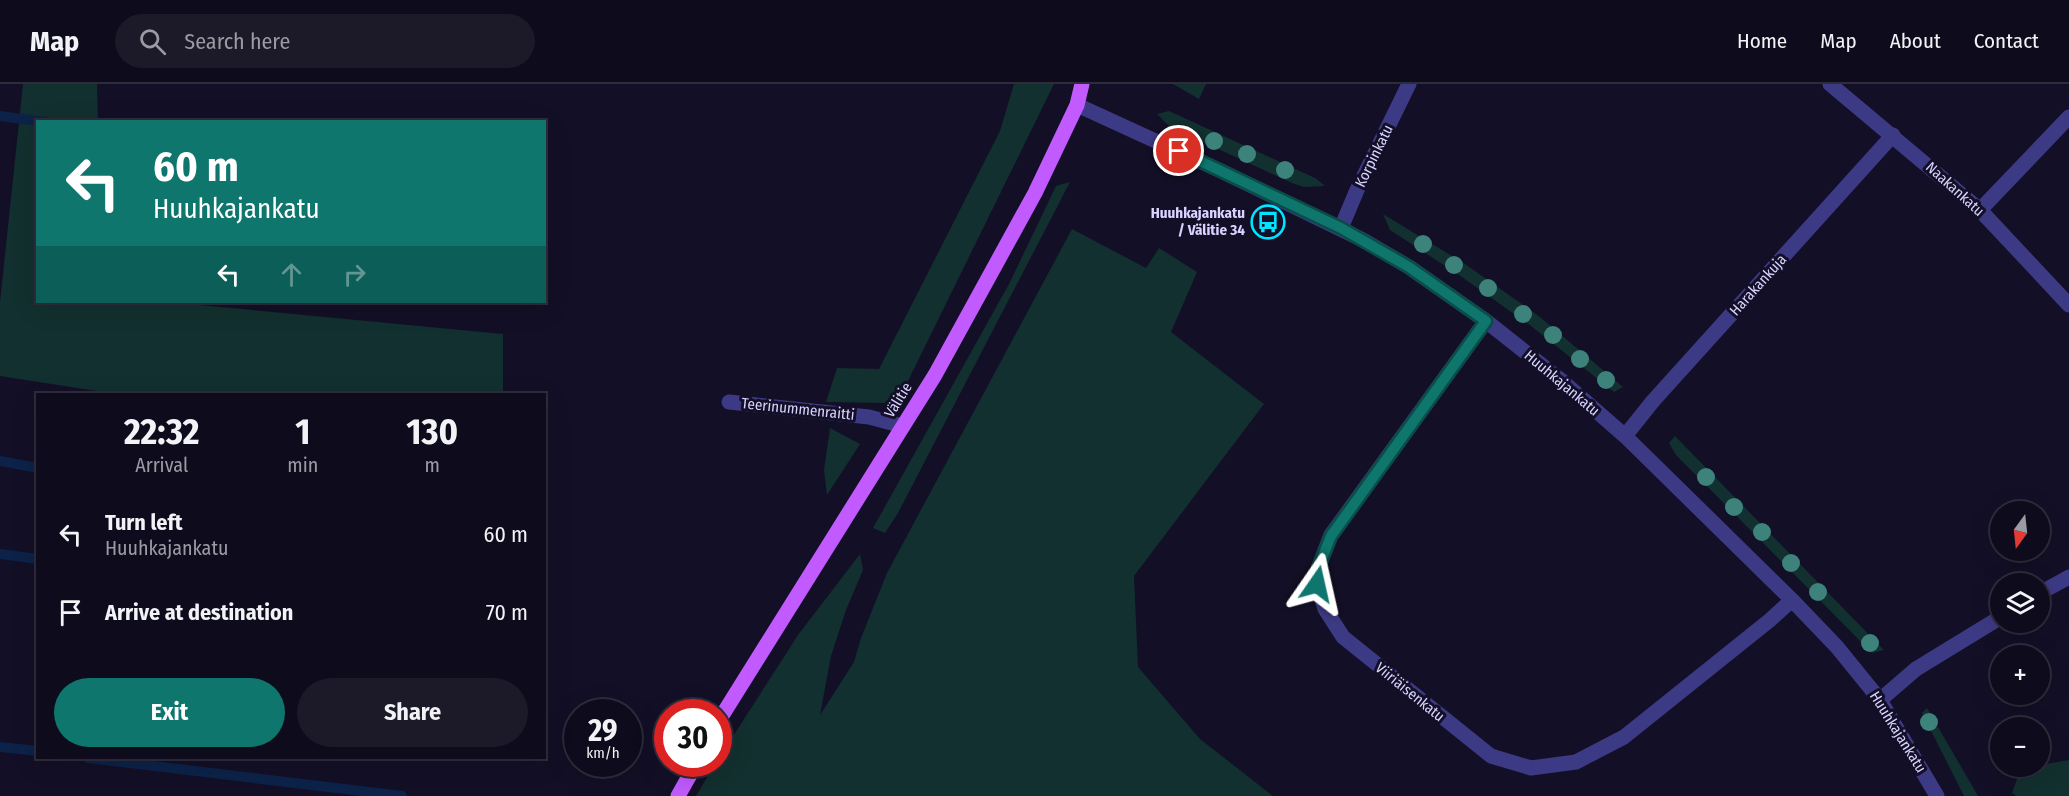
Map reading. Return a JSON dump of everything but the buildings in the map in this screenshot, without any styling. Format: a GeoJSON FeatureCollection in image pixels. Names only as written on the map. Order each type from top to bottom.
{"type":"FeatureCollection","features":[{"type":"Feature","properties":{"kind":"main road","name":"Välitie"},"geometry":{"type":"LineString","coordinates":[[732,700],[934,375],[1035,193],[1077,105],[1082,84]]}},
{"type":"Feature","properties":{"kind":"main road"},"geometry":{"type":"LineString","coordinates":[[678,796],[689,777]]}},
{"type":"Feature","properties":{"kind":"street","name":"Korpinkatu"},"geometry":{"type":"LineString","coordinates":[[1341,228],[1409,84]]}},
{"type":"Feature","properties":{"kind":"street","name":"Naakankatu"},"geometry":{"type":"LineString","coordinates":[[1830,84],[1980,210],[2069,305]]}},
{"type":"Feature","properties":{"kind":"street","name":"Huuhkajankatu"},"geometry":{"type":"LineString","coordinates":[[1077,105],[1341,228],[1409,267],[1486,321],[1562,381],[1625,436],[1837,647],[1880,700],[1937,796]]}},
{"type":"Feature","properties":{"kind":"street"},"geometry":{"type":"LineString","coordinates":[[1980,210],[2069,117]]}},
{"type":"Feature","properties":{"kind":"street","name":"Harakankuja"},"geometry":{"type":"LineString","coordinates":[[1625,436],[1653,401],[1893,135]]}},
{"type":"Feature","properties":{"kind":"street","name":"Viiriäisenkatu"},"geometry":{"type":"LineString","coordinates":[[1486,321],[1331,536],[1319,566],[1317,584],[1325,609],[1342,637],[1491,756],[1531,768],[1576,762],[1624,737],[1792,600]]}},
{"type":"Feature","properties":{"kind":"street","name":"Teerinummenraitti"},"geometry":{"type":"LineString","coordinates":[[729,402],[869,417],[903,426]]}},
{"type":"Feature","properties":{"kind":"street"},"geometry":{"type":"LineString","coordinates":[[2050,587],[2069,577]]}},
{"type":"Feature","properties":{"kind":"street"},"geometry":{"type":"LineString","coordinates":[[1880,700],[1916,669],[1990,624]]}},
{"type":"Feature","properties":{"kind":"green space"},"geometry":{"type":"Polygon","coordinates":[[[23,84],[97,84],[98,120],[36,120],[36,303],[195,303],[503,334],[503,393],[110,393],[0,376],[0,302],[23,84]]]}},
{"type":"Feature","properties":{"kind":"green space"},"geometry":{"type":"Polygon","coordinates":[[[1014,84],[1054,84],[907,383],[884,403],[826,402],[837,368],[879,369],[1000,131],[1014,84]]]}},
{"type":"Feature","properties":{"kind":"green space"},"geometry":{"type":"Polygon","coordinates":[[[1173,84],[1206,84],[1199,99],[1173,84]]]}},
{"type":"Feature","properties":{"kind":"green space"},"geometry":{"type":"Polygon","coordinates":[[[1169,111],[1315,178],[1325,186],[1304,187],[1292,183],[1170,127],[1157,114],[1169,111]]]}},
{"type":"Feature","properties":{"kind":"green space"},"geometry":{"type":"Polygon","coordinates":[[[1070,182],[898,513],[885,533],[873,528],[1009,284],[1056,186],[1070,182]]]}},
{"type":"Feature","properties":{"kind":"green space"},"geometry":{"type":"Polygon","coordinates":[[[1383,214],[1465,264],[1540,317],[1623,387],[1614,392],[1531,326],[1390,230],[1383,214]]]}},
{"type":"Feature","properties":{"kind":"green space"},"geometry":{"type":"Polygon","coordinates":[[[1072,229],[1146,268],[1159,248],[1197,272],[1171,332],[1264,404],[1134,576],[1138,667],[1200,739],[1273,796],[696,796],[707,777],[732,777],[732,738],[798,635],[860,554],[863,570],[846,610],[831,656],[820,715],[854,662],[887,573],[1072,229]]]}},
{"type":"Feature","properties":{"kind":"green space"},"geometry":{"type":"Polygon","coordinates":[[[830,428],[860,444],[827,495],[824,470],[830,428]]]}},
{"type":"Feature","properties":{"kind":"green space"},"geometry":{"type":"Polygon","coordinates":[[[1675,436],[1884,650],[1872,653],[1676,455],[1669,443],[1675,436]]]}},
{"type":"Feature","properties":{"kind":"green space"},"geometry":{"type":"Polygon","coordinates":[[[1927,708],[1978,796],[1964,796],[1922,713],[1927,708]]]}},
{"type":"Feature","properties":{"kind":"green space"},"geometry":{"type":"Polygon","coordinates":[[[2069,760],[2069,796],[2016,796],[2012,793],[2018,777],[2050,777],[2050,763],[2069,760]]]}},
{"type":"Feature","properties":{"kind":"waterway"},"geometry":{"type":"LineString","coordinates":[[0,116],[36,121]]}},
{"type":"Feature","properties":{"kind":"waterway"},"geometry":{"type":"LineString","coordinates":[[0,461],[36,468]]}},
{"type":"Feature","properties":{"kind":"waterway"},"geometry":{"type":"LineString","coordinates":[[0,554],[36,559]]}},
{"type":"Feature","properties":{"kind":"waterway"},"geometry":{"type":"LineString","coordinates":[[0,747],[36,751]]}},
{"type":"Feature","properties":{"kind":"waterway"},"geometry":{"type":"LineString","coordinates":[[96,759],[402,796]]}},
{"type":"Feature","properties":{"kind":"place","name":"Huuhkajankatu / Välitie 34"},"geometry":{"type":"Point","coordinates":[1268,222]}},
{"type":"Feature","properties":{"kind":"route"},"geometry":{"type":"LineString","coordinates":[[1179,151],[1341,228],[1409,267],[1486,321],[1331,536],[1319,566],[1317,584]]}}]}
